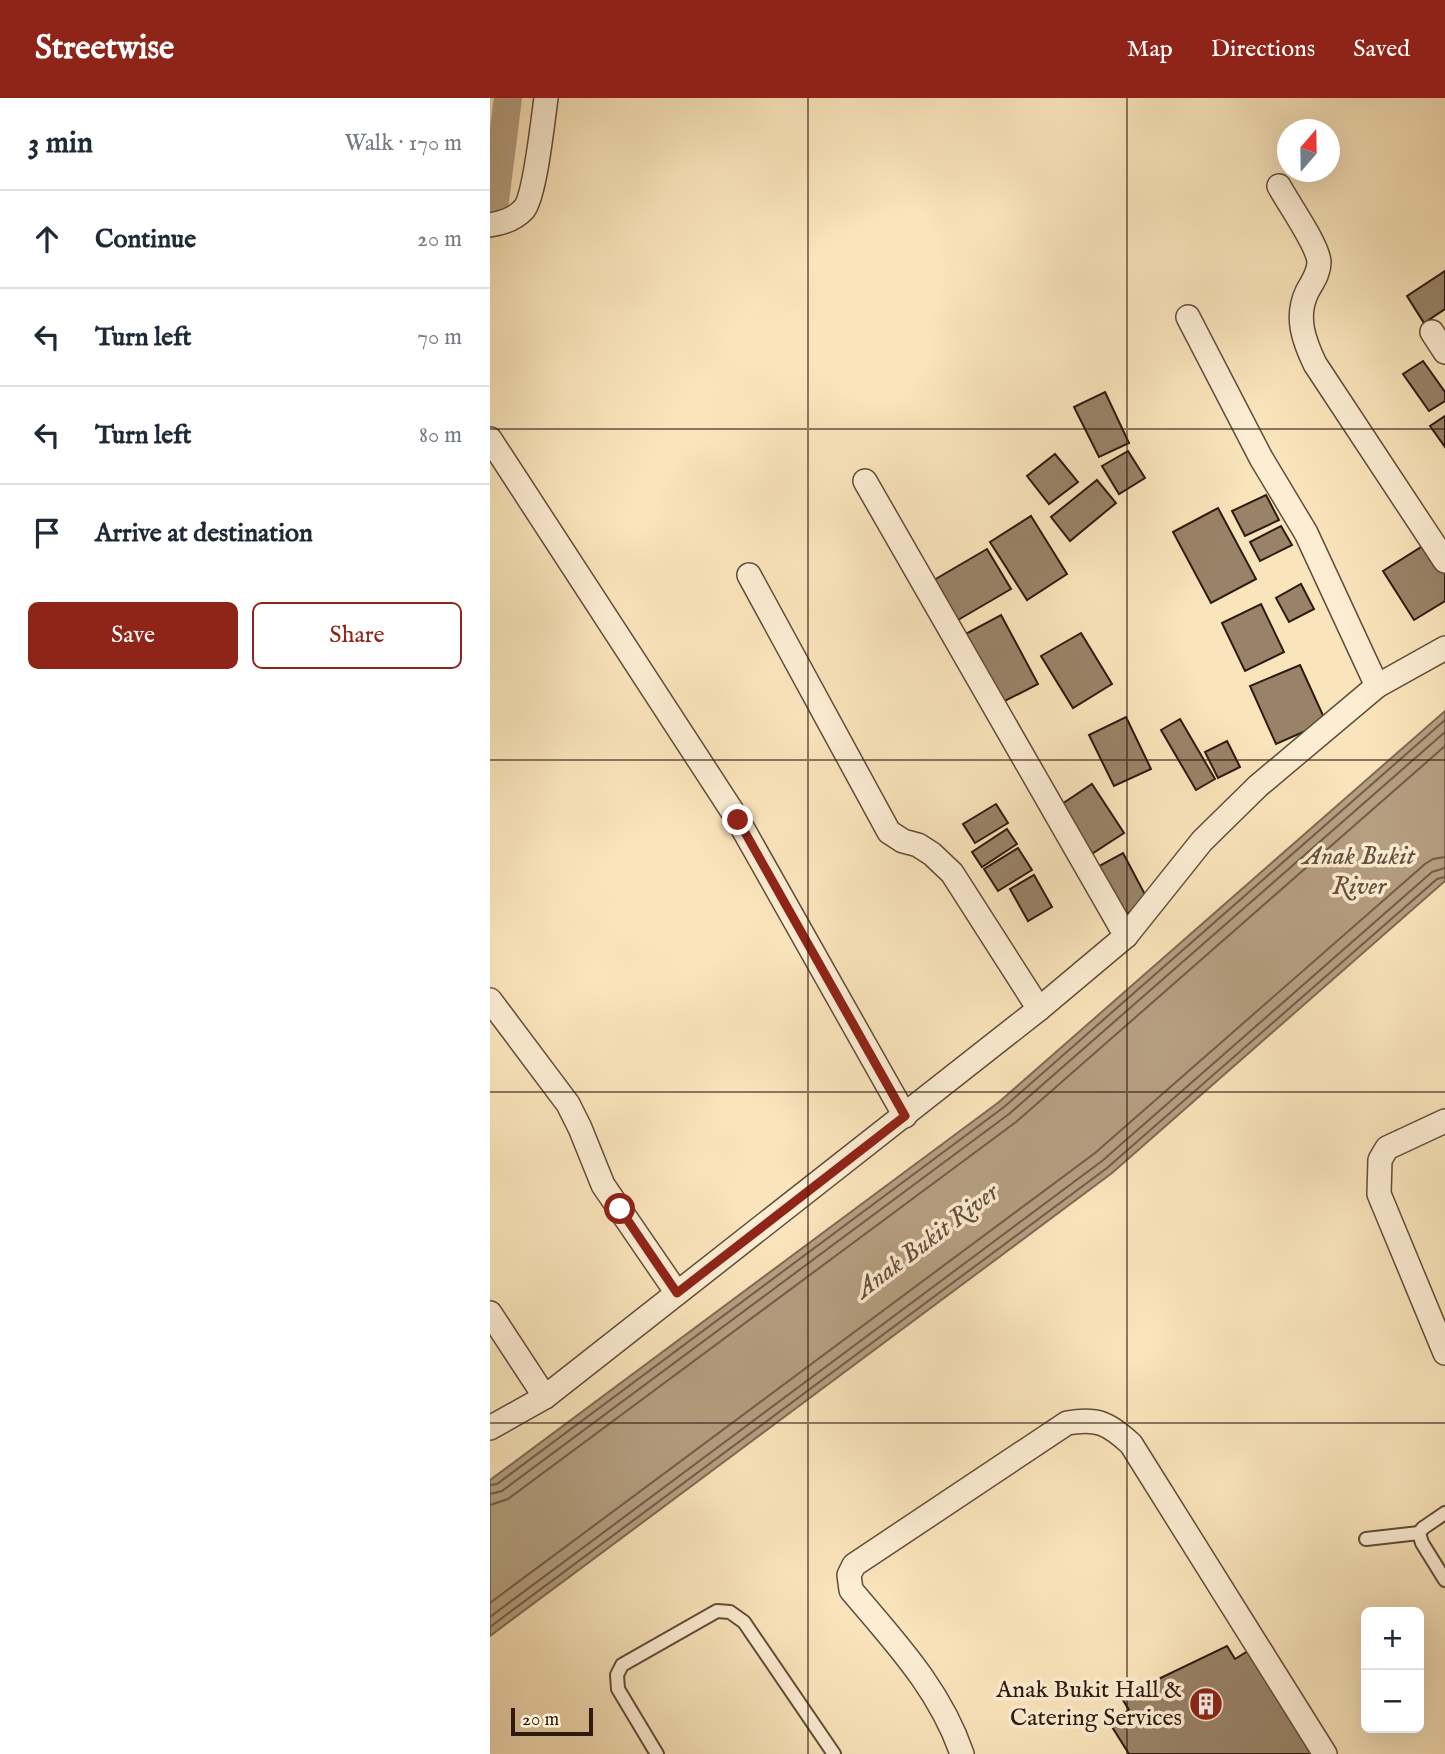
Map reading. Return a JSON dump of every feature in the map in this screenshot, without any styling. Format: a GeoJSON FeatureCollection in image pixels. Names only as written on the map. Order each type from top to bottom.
{"type":"FeatureCollection","features":[{"type":"Feature","properties":{"kind":"street"},"geometry":{"type":"LineString","coordinates":[[490,225],[509,220],[526,207],[538,156],[546,98]]}},
{"type":"Feature","properties":{"kind":"street"},"geometry":{"type":"LineString","coordinates":[[1279,186],[1319,261],[1318,273],[1306,294],[1301,316],[1305,342],[1315,364],[1445,561]]}},
{"type":"Feature","properties":{"kind":"street"},"geometry":{"type":"LineString","coordinates":[[1188,317],[1261,458],[1306,533],[1377,686]]}},
{"type":"Feature","properties":{"kind":"street"},"geometry":{"type":"LineString","coordinates":[[1432,332],[1445,352]]}},
{"type":"Feature","properties":{"kind":"street"},"geometry":{"type":"LineString","coordinates":[[490,439],[738,820],[905,1116]]}},
{"type":"Feature","properties":{"kind":"street"},"geometry":{"type":"LineString","coordinates":[[864,481],[1126,936]]}},
{"type":"Feature","properties":{"kind":"street"},"geometry":{"type":"LineString","coordinates":[[749,575],[888,832],[903,841],[918,845],[952,873],[1039,1009]]}},
{"type":"Feature","properties":{"kind":"street"},"geometry":{"type":"LineString","coordinates":[[490,1428],[545,1397],[1039,1009],[1126,936],[1202,841],[1258,786],[1377,686],[1445,648]]}},
{"type":"Feature","properties":{"kind":"street"},"geometry":{"type":"LineString","coordinates":[[490,1000],[568,1104],[603,1185],[677,1293]]}},
{"type":"Feature","properties":{"kind":"street"},"geometry":{"type":"LineString","coordinates":[[1445,1121],[1387,1148],[1380,1160],[1379,1194],[1445,1353]]}},
{"type":"Feature","properties":{"kind":"street"},"geometry":{"type":"LineString","coordinates":[[490,1313],[545,1397]]}},
{"type":"Feature","properties":{"kind":"street"},"geometry":{"type":"LineString","coordinates":[[962,1754],[945,1711],[934,1693],[850,1590],[849,1575],[854,1565],[1067,1423],[1086,1419],[1110,1425],[1131,1444],[1325,1754]]}},
{"type":"Feature","properties":{"kind":"lane"},"geometry":{"type":"LineString","coordinates":[[1366,1539],[1419,1533],[1445,1513]]}},
{"type":"Feature","properties":{"kind":"lane"},"geometry":{"type":"LineString","coordinates":[[1419,1533],[1422,1543],[1445,1580]]}},
{"type":"Feature","properties":{"kind":"lane"},"geometry":{"type":"LineString","coordinates":[[657,1754],[618,1689],[617,1675],[622,1665],[717,1611],[730,1612],[744,1622],[835,1754]]}},
{"type":"Feature","properties":{"kind":"water","name":"Anak Bukit River"},"geometry":{"type":"Polygon","coordinates":[[[1445,711],[1445,881],[1112,1173],[490,1636],[490,1480],[999,1102],[1445,711]]]}},
{"type":"Feature","properties":{"kind":"building"},"geometry":{"type":"Polygon","coordinates":[[[1445,271],[1445,309],[1424,323],[1407,296],[1445,271]]]}},
{"type":"Feature","properties":{"kind":"building"},"geometry":{"type":"Polygon","coordinates":[[[1423,361],[1445,392],[1445,401],[1429,411],[1403,374],[1423,361]]]}},
{"type":"Feature","properties":{"kind":"building"},"geometry":{"type":"Polygon","coordinates":[[[1105,392],[1129,443],[1099,457],[1074,407],[1105,392]]]}},
{"type":"Feature","properties":{"kind":"building"},"geometry":{"type":"Polygon","coordinates":[[[1445,416],[1445,447],[1430,426],[1445,416]]]}},
{"type":"Feature","properties":{"kind":"building"},"geometry":{"type":"Polygon","coordinates":[[[1128,451],[1145,478],[1119,494],[1102,466],[1128,451]]]}},
{"type":"Feature","properties":{"kind":"building"},"geometry":{"type":"Polygon","coordinates":[[[1055,454],[1078,482],[1049,504],[1027,476],[1055,454]]]}},
{"type":"Feature","properties":{"kind":"building"},"geometry":{"type":"Polygon","coordinates":[[[1097,480],[1116,503],[1070,541],[1051,517],[1097,480]]]}},
{"type":"Feature","properties":{"kind":"building"},"geometry":{"type":"Polygon","coordinates":[[[1266,495],[1279,520],[1245,536],[1232,511],[1266,495]]]}},
{"type":"Feature","properties":{"kind":"building"},"geometry":{"type":"Polygon","coordinates":[[[1218,508],[1256,579],[1211,603],[1173,532],[1218,508]]]}},
{"type":"Feature","properties":{"kind":"building"},"geometry":{"type":"Polygon","coordinates":[[[1031,516],[1067,574],[1027,600],[990,542],[1031,516]]]}},
{"type":"Feature","properties":{"kind":"building"},"geometry":{"type":"Polygon","coordinates":[[[1281,526],[1292,545],[1260,561],[1250,542],[1281,526]]]}},
{"type":"Feature","properties":{"kind":"building"},"geometry":{"type":"Polygon","coordinates":[[[1426,544],[1445,574],[1445,601],[1414,620],[1383,571],[1426,544]]]}},
{"type":"Feature","properties":{"kind":"building"},"geometry":{"type":"Polygon","coordinates":[[[987,549],[1011,589],[958,620],[934,580],[987,549]]]}},
{"type":"Feature","properties":{"kind":"building"},"geometry":{"type":"Polygon","coordinates":[[[1301,584],[1314,609],[1289,622],[1276,598],[1301,584]]]}},
{"type":"Feature","properties":{"kind":"building"},"geometry":{"type":"Polygon","coordinates":[[[1261,604],[1284,652],[1245,671],[1222,623],[1261,604]]]}},
{"type":"Feature","properties":{"kind":"building"},"geometry":{"type":"Polygon","coordinates":[[[1001,615],[1038,684],[997,705],[960,637],[1001,615]]]}},
{"type":"Feature","properties":{"kind":"building"},"geometry":{"type":"Polygon","coordinates":[[[1081,633],[1112,684],[1073,708],[1041,656],[1081,633]]]}},
{"type":"Feature","properties":{"kind":"building"},"geometry":{"type":"Polygon","coordinates":[[[1300,665],[1326,722],[1276,744],[1250,686],[1300,665]]]}},
{"type":"Feature","properties":{"kind":"building"},"geometry":{"type":"Polygon","coordinates":[[[1126,717],[1151,769],[1114,786],[1089,735],[1126,717]]]}},
{"type":"Feature","properties":{"kind":"building"},"geometry":{"type":"Polygon","coordinates":[[[1180,719],[1215,779],[1196,790],[1161,730],[1180,719]]]}},
{"type":"Feature","properties":{"kind":"building"},"geometry":{"type":"Polygon","coordinates":[[[1227,741],[1240,767],[1218,778],[1205,752],[1227,741]]]}},
{"type":"Feature","properties":{"kind":"building"},"geometry":{"type":"Polygon","coordinates":[[[1092,784],[1124,833],[1090,855],[1059,806],[1092,784]]]}},
{"type":"Feature","properties":{"kind":"building"},"geometry":{"type":"Polygon","coordinates":[[[996,804],[1008,823],[975,843],[963,824],[996,804]]]}},
{"type":"Feature","properties":{"kind":"building"},"geometry":{"type":"Polygon","coordinates":[[[1007,829],[1017,844],[982,867],[972,852],[1007,829]]]}},
{"type":"Feature","properties":{"kind":"building"},"geometry":{"type":"Polygon","coordinates":[[[1018,848],[1032,870],[998,891],[984,869],[1018,848]]]}},
{"type":"Feature","properties":{"kind":"building"},"geometry":{"type":"Polygon","coordinates":[[[1123,853],[1149,902],[1119,918],[1092,870],[1123,853]]]}},
{"type":"Feature","properties":{"kind":"building"},"geometry":{"type":"Polygon","coordinates":[[[1034,875],[1052,907],[1028,921],[1010,889],[1034,875]]]}},
{"type":"Feature","properties":{"kind":"building","name":"Anak Bukit Hall & Catering Services"},"geometry":{"type":"Polygon","coordinates":[[[1227,1646],[1235,1659],[1253,1648],[1317,1754],[1129,1754],[1109,1722],[1129,1710],[1121,1697],[1227,1646]]]}},
{"type":"Feature","properties":{"kind":"waterway"},"geometry":{"type":"LineString","coordinates":[[495,201],[508,98]]}},
{"type":"Feature","properties":{"kind":"place","name":"Anak Bukit Hall & Catering Services"},"geometry":{"type":"Point","coordinates":[1206,1704]}},
{"type":"Feature","properties":{"kind":"route"},"geometry":{"type":"LineString","coordinates":[[620,1209],[677,1293],[905,1116],[738,820]]}}]}
